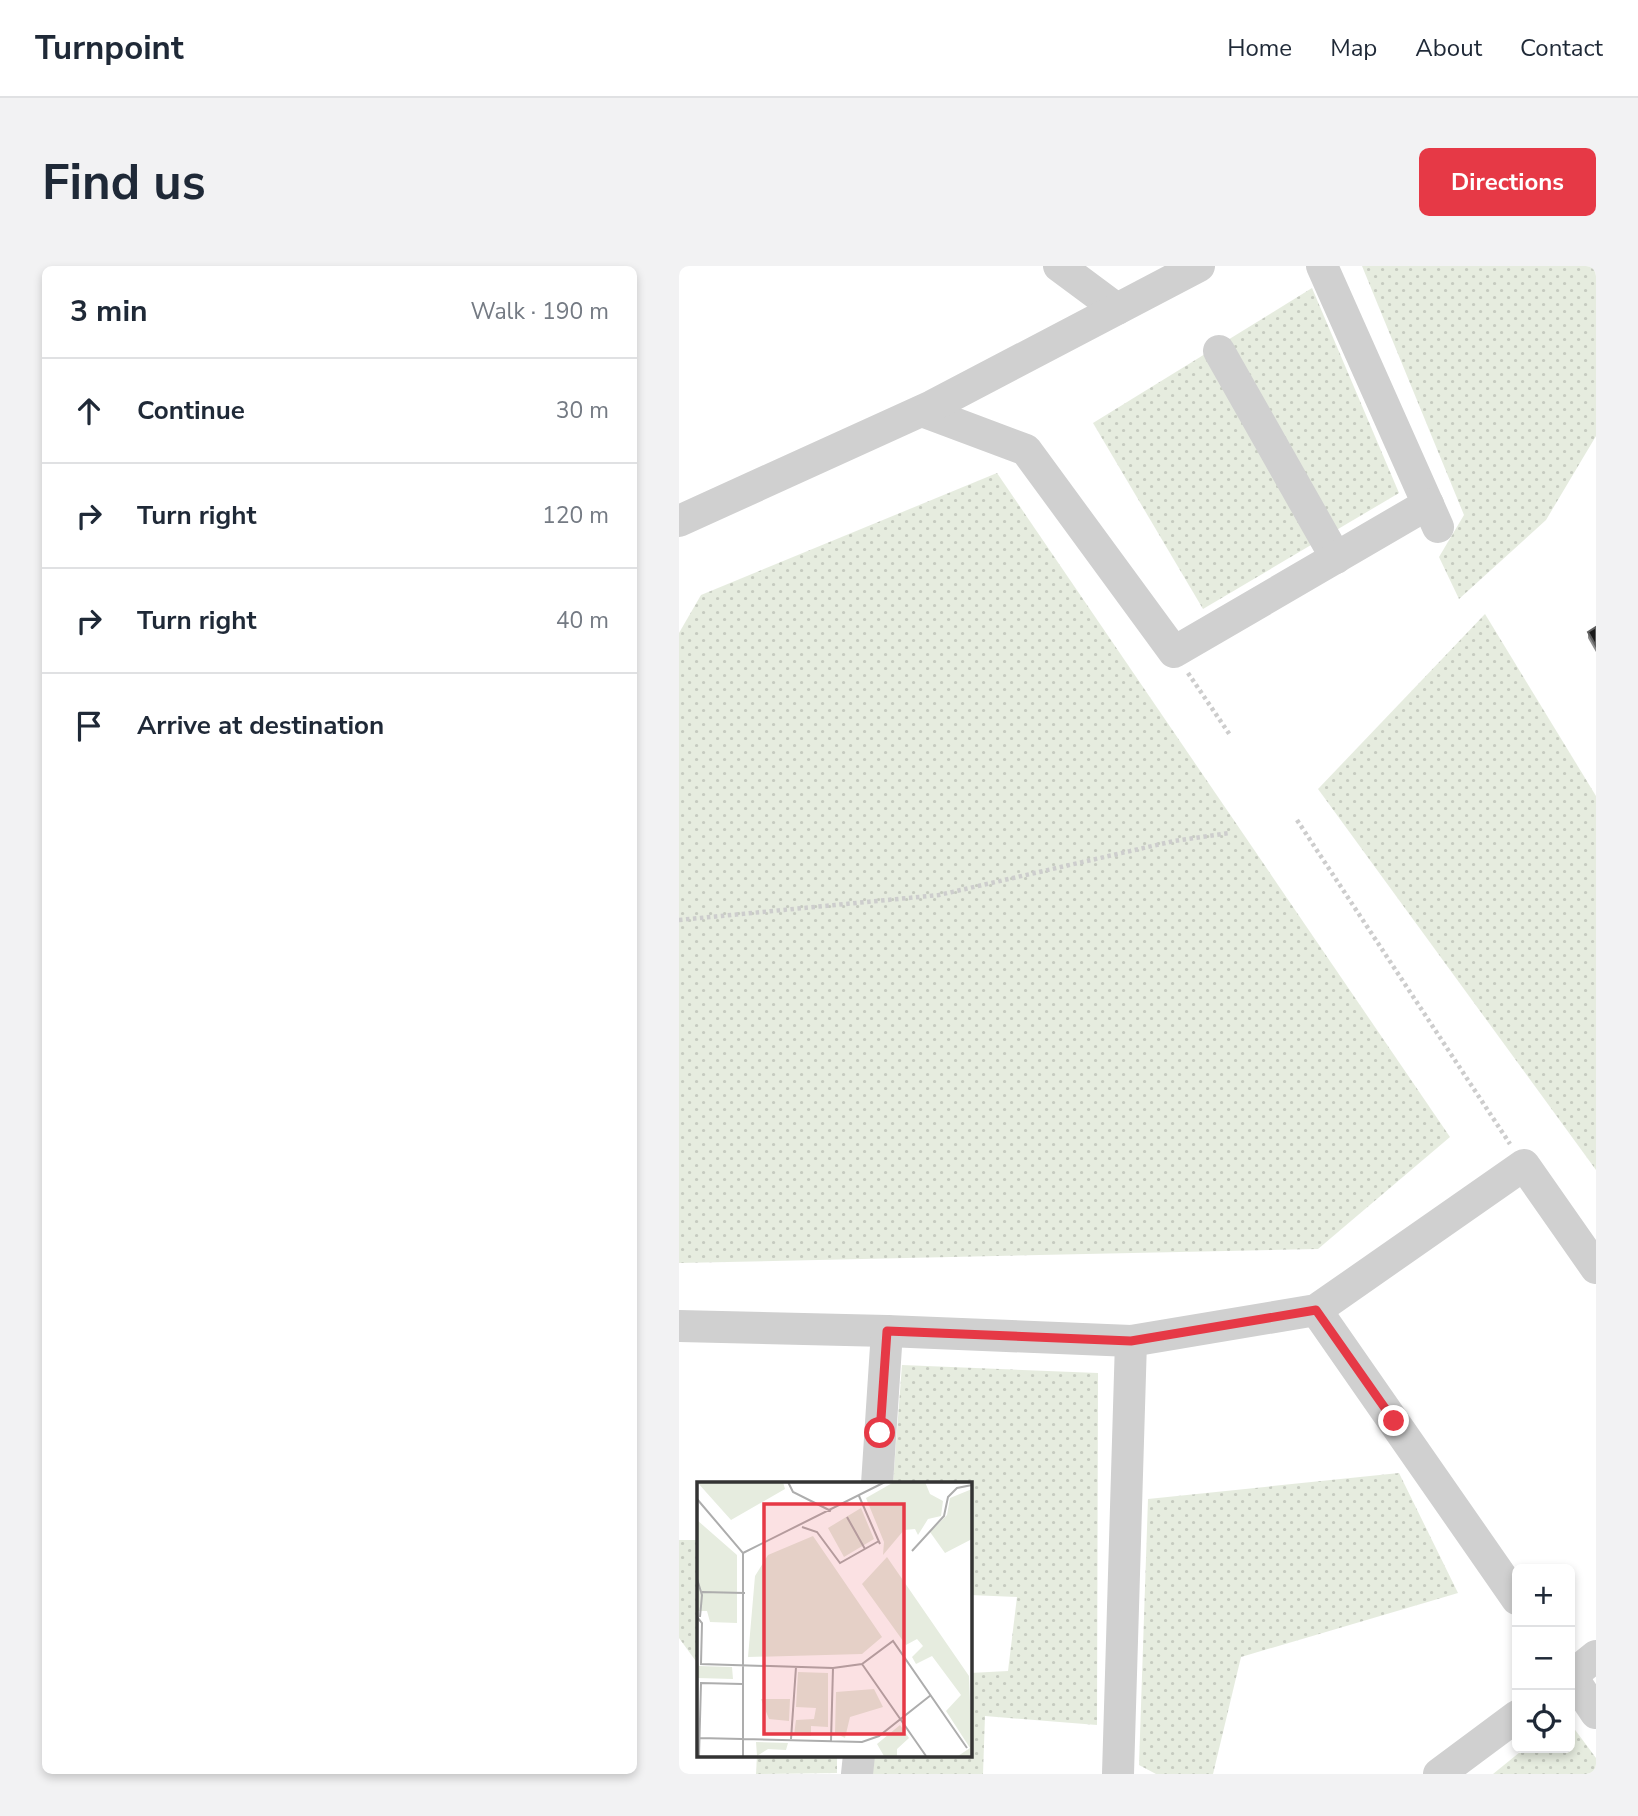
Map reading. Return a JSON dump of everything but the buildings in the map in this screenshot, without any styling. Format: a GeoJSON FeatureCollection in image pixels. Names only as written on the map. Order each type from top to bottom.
{"type":"FeatureCollection","features":[{"type":"Feature","properties":{"kind":"street"},"geometry":{"type":"LineString","coordinates":[[1059,266],[1117,309]]}},
{"type":"Feature","properties":{"kind":"street"},"geometry":{"type":"LineString","coordinates":[[679,521],[922,411],[1199,266]]}},
{"type":"Feature","properties":{"kind":"street"},"geometry":{"type":"LineString","coordinates":[[922,411],[1027,450],[1174,652],[1336,558],[1433,516],[1322,266]]}},
{"type":"Feature","properties":{"kind":"street"},"geometry":{"type":"LineString","coordinates":[[1219,351],[1336,558]]}},
{"type":"Feature","properties":{"kind":"street"},"geometry":{"type":"LineString","coordinates":[[679,1326],[1131,1341],[1316,1310],[1524,1165],[1596,1268]]}},
{"type":"Feature","properties":{"kind":"street"},"geometry":{"type":"LineString","coordinates":[[1316,1310],[1512,1592]]}},
{"type":"Feature","properties":{"kind":"street"},"geometry":{"type":"LineString","coordinates":[[877,1482],[887,1331]]}},
{"type":"Feature","properties":{"kind":"street"},"geometry":{"type":"LineString","coordinates":[[1118,1774],[1131,1341]]}},
{"type":"Feature","properties":{"kind":"street"},"geometry":{"type":"LineString","coordinates":[[1575,1672],[1596,1656]]}},
{"type":"Feature","properties":{"kind":"street"},"geometry":{"type":"LineString","coordinates":[[1575,1683],[1596,1713]]}},
{"type":"Feature","properties":{"kind":"street"},"geometry":{"type":"LineString","coordinates":[[1439,1774],[1512,1720]]}},
{"type":"Feature","properties":{"kind":"street"},"geometry":{"type":"LineString","coordinates":[[857,1774],[859,1756]]}},
{"type":"Feature","properties":{"kind":"path"},"geometry":{"type":"LineString","coordinates":[[1174,652],[1230,735]]}},
{"type":"Feature","properties":{"kind":"path"},"geometry":{"type":"LineString","coordinates":[[1297,820],[1524,1165]]}},
{"type":"Feature","properties":{"kind":"path"},"geometry":{"type":"LineString","coordinates":[[679,920],[939,895],[1174,841],[1230,833]]}},
{"type":"Feature","properties":{"kind":"shaded area"},"geometry":{"type":"Polygon","coordinates":[[[1362,266],[1596,266],[1596,436],[1546,520],[1459,599],[1439,557],[1464,515],[1362,266]]]}},
{"type":"Feature","properties":{"kind":"shaded area"},"geometry":{"type":"Polygon","coordinates":[[[1312,288],[1399,493],[1203,609],[1093,423],[1312,288]]]}},
{"type":"Feature","properties":{"kind":"shaded area"},"geometry":{"type":"Polygon","coordinates":[[[997,473],[1450,1137],[1318,1249],[679,1263],[679,633],[701,595],[997,473]]]}},
{"type":"Feature","properties":{"kind":"shaded area"},"geometry":{"type":"Polygon","coordinates":[[[1485,614],[1596,796],[1596,1170],[1318,789],[1485,614]]]}},
{"type":"Feature","properties":{"kind":"shaded area"},"geometry":{"type":"Polygon","coordinates":[[[902,1365],[1098,1373],[1097,1725],[985,1716],[983,1774],[871,1774],[874,1756],[971,1756],[971,1673],[1008,1671],[1017,1597],[971,1595],[971,1482],[893,1482],[902,1365]]]}},
{"type":"Feature","properties":{"kind":"shaded area"},"geometry":{"type":"Polygon","coordinates":[[[1399,1473],[1458,1593],[1241,1657],[1213,1774],[1156,1774],[1139,1765],[1148,1499],[1399,1473]]]}},
{"type":"Feature","properties":{"kind":"shaded area"},"geometry":{"type":"Polygon","coordinates":[[[679,1540],[697,1540],[697,1663],[679,1638],[679,1540]]]}},
{"type":"Feature","properties":{"kind":"shaded area"},"geometry":{"type":"Polygon","coordinates":[[[1575,1730],[1596,1758],[1596,1774],[1493,1774],[1519,1753],[1575,1753],[1575,1730]]]}},
{"type":"Feature","properties":{"kind":"shaded area"},"geometry":{"type":"Polygon","coordinates":[[[757,1756],[837,1756],[837,1773],[756,1774],[757,1756]]]}},
{"type":"Feature","properties":{"kind":"route"},"geometry":{"type":"LineString","coordinates":[[880,1433],[887,1331],[1131,1341],[1316,1310],[1394,1421]]}}]}
